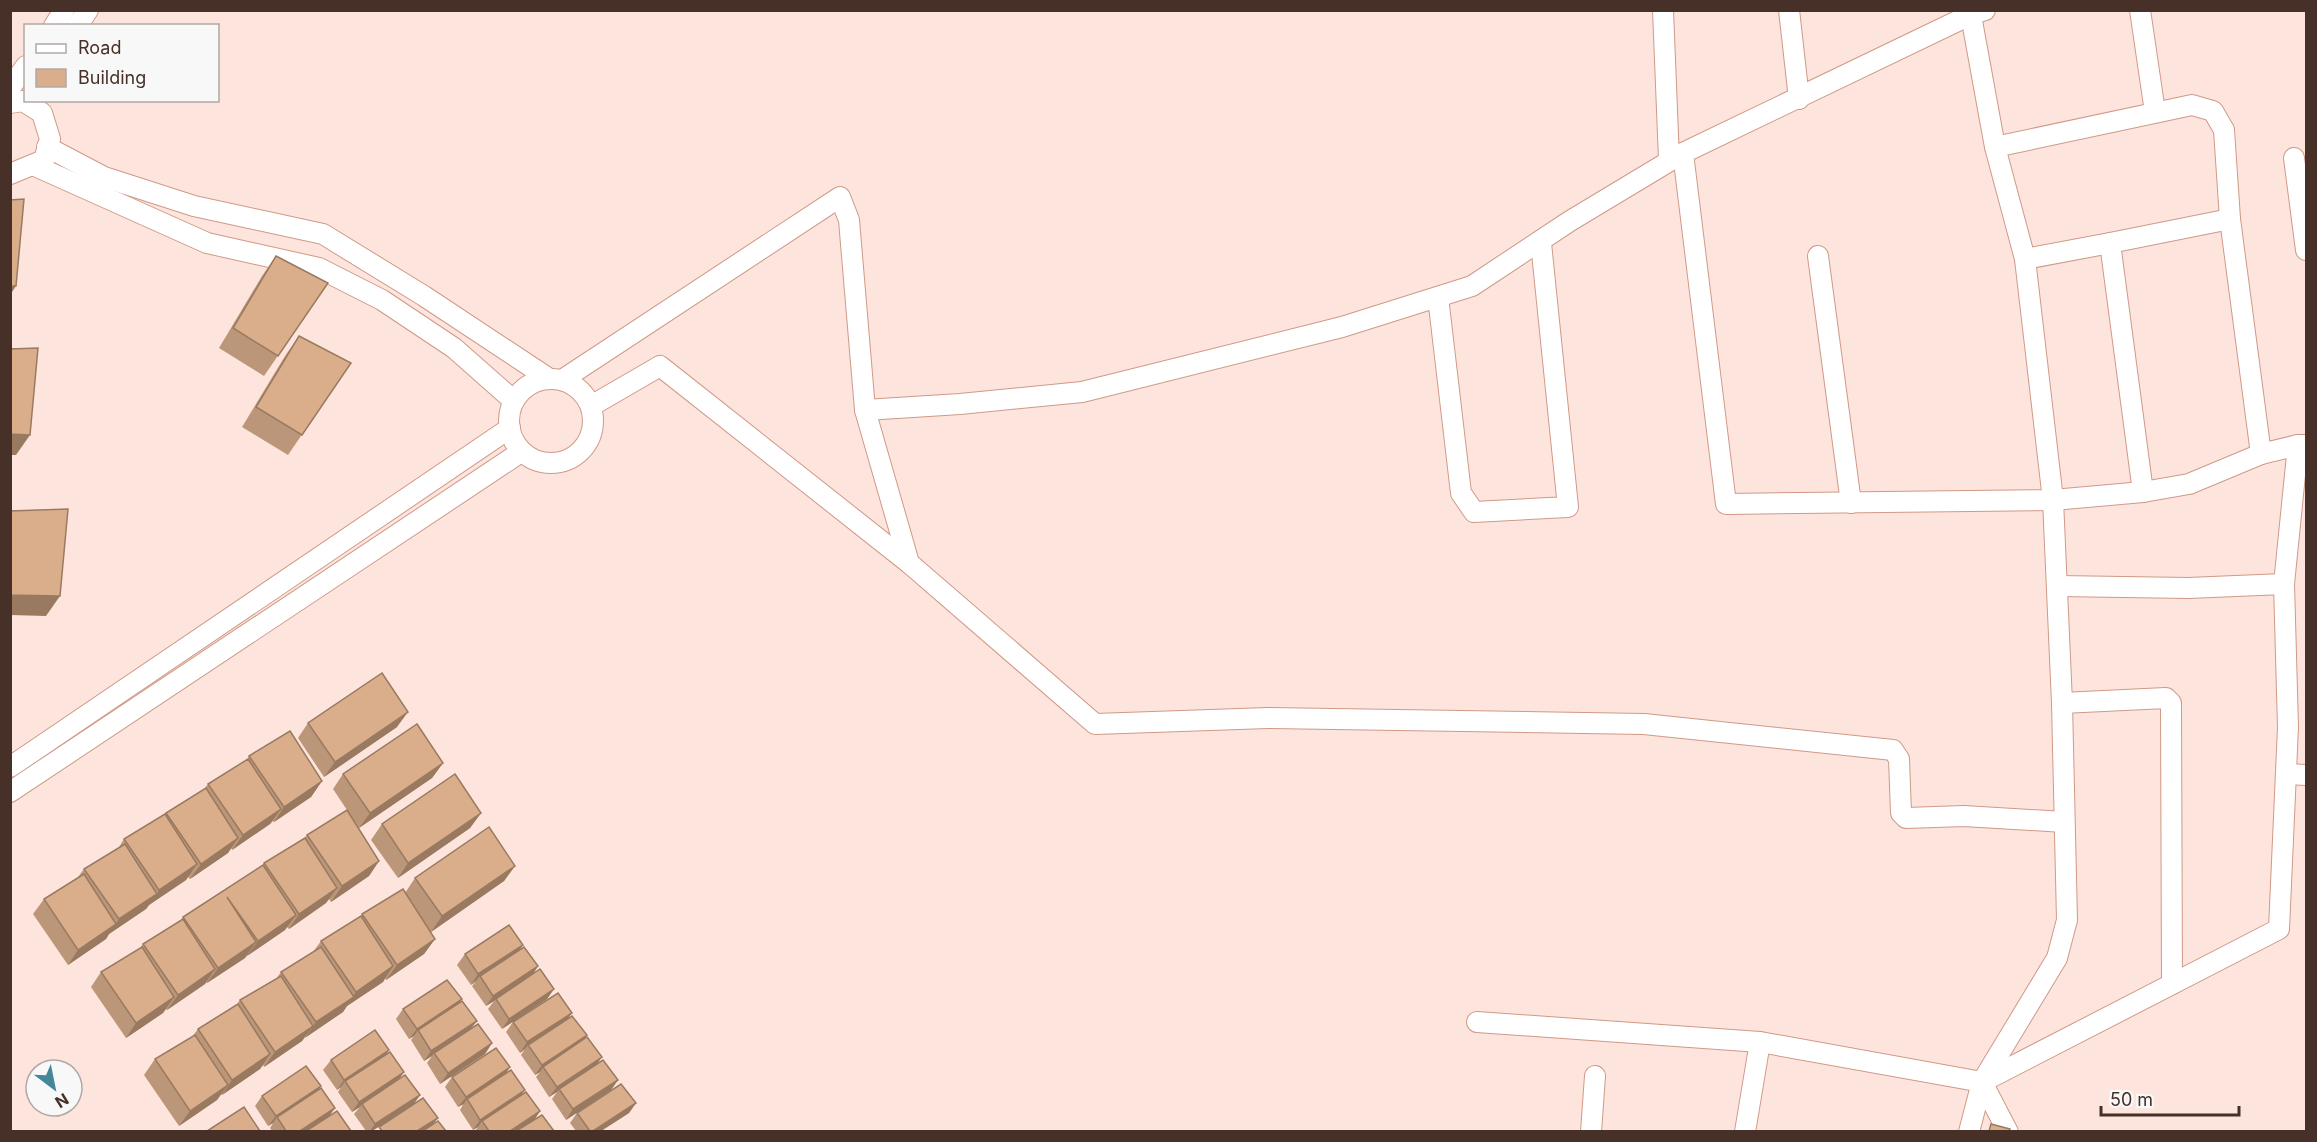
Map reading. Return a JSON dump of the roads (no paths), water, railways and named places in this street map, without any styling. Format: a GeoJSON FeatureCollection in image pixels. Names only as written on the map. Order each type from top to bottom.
{"type":"FeatureCollection","features":[{"type":"Feature","properties":{"kind":"street"},"geometry":{"type":"LineString","coordinates":[[55,24],[64,10]]}},
{"type":"Feature","properties":{"kind":"street"},"geometry":{"type":"LineString","coordinates":[[78,24],[88,10]]}},
{"type":"Feature","properties":{"kind":"street"},"geometry":{"type":"LineString","coordinates":[[1477,1023],[1760,1042],[1982,1082],[2279,929],[2288,727],[2284,584],[2302,445],[2261,454],[2189,484],[2143,492],[2053,500],[1726,504],[1676,157],[1663,10]]}},
{"type":"Feature","properties":{"kind":"street"},"geometry":{"type":"LineString","coordinates":[[1789,10],[1799,99]]}},
{"type":"Feature","properties":{"kind":"street"},"geometry":{"type":"LineString","coordinates":[[2140,10],[2155,112]]}},
{"type":"Feature","properties":{"kind":"street"},"geometry":{"type":"LineString","coordinates":[[865,410],[960,404],[1082,392],[1342,327],[1472,286],[1541,243],[1570,221],[1676,157],[1975,12],[1995,147],[2025,259],[2053,500],[2062,703],[2067,921],[2057,958],[1982,1082],[1969,1131]]}},
{"type":"Feature","properties":{"kind":"street"},"geometry":{"type":"LineString","coordinates":[[17,97],[24,73]]}},
{"type":"Feature","properties":{"kind":"street"},"geometry":{"type":"LineString","coordinates":[[10,174],[44,160],[50,139],[42,113],[25,102]]}},
{"type":"Feature","properties":{"kind":"street"},"geometry":{"type":"LineString","coordinates":[[1995,147],[2192,105],[2212,111],[2224,130],[2230,219],[2261,454]]}},
{"type":"Feature","properties":{"kind":"street"},"geometry":{"type":"LineString","coordinates":[[47,147],[104,177],[194,206],[323,234],[555,379],[574,385],[584,394],[591,406],[593,420],[591,434],[584,446],[574,455],[562,461],[548,463],[520,452],[510,428],[509,414],[522,390],[534,382],[555,379],[840,197],[849,220],[865,410],[909,563]]}},
{"type":"Feature","properties":{"kind":"street"},"geometry":{"type":"LineString","coordinates":[[2294,159],[2307,249]]}},
{"type":"Feature","properties":{"kind":"street"},"geometry":{"type":"LineString","coordinates":[[33,165],[207,243],[319,268],[382,300],[454,348],[514,401]]}},
{"type":"Feature","properties":{"kind":"street"},"geometry":{"type":"LineString","coordinates":[[2025,259],[2230,219]]}},
{"type":"Feature","properties":{"kind":"street"},"geometry":{"type":"LineString","coordinates":[[1438,297],[1461,493],[1474,513],[1568,507],[1541,243]]}},
{"type":"Feature","properties":{"kind":"street"},"geometry":{"type":"LineString","coordinates":[[2110,243],[2143,492]]}},
{"type":"Feature","properties":{"kind":"street"},"geometry":{"type":"LineString","coordinates":[[1818,256],[1851,503]]}},
{"type":"Feature","properties":{"kind":"street"},"geometry":{"type":"LineString","coordinates":[[591,406],[660,366],[909,563],[1095,724],[1268,718],[1632,724],[1781,738],[1893,750],[1899,759],[1901,813],[1906,818],[1965,816],[2064,822]]}},
{"type":"Feature","properties":{"kind":"street"},"geometry":{"type":"LineString","coordinates":[[10,767],[510,428]]}},
{"type":"Feature","properties":{"kind":"street"},"geometry":{"type":"LineString","coordinates":[[10,792],[520,452]]}},
{"type":"Feature","properties":{"kind":"street"},"geometry":{"type":"LineString","coordinates":[[2058,586],[2188,588],[2284,584]]}},
{"type":"Feature","properties":{"kind":"street"},"geometry":{"type":"LineString","coordinates":[[2062,703],[2166,698],[2171,703],[2172,984]]}},
{"type":"Feature","properties":{"kind":"street"},"geometry":{"type":"LineString","coordinates":[[2287,774],[2307,775]]}},
{"type":"Feature","properties":{"kind":"street"},"geometry":{"type":"LineString","coordinates":[[1745,1131],[1760,1042]]}},
{"type":"Feature","properties":{"kind":"street"},"geometry":{"type":"LineString","coordinates":[[1592,1131],[1595,1077]]}},
{"type":"Feature","properties":{"kind":"street"},"geometry":{"type":"LineString","coordinates":[[1982,1082],[2008,1131]]}}]}
